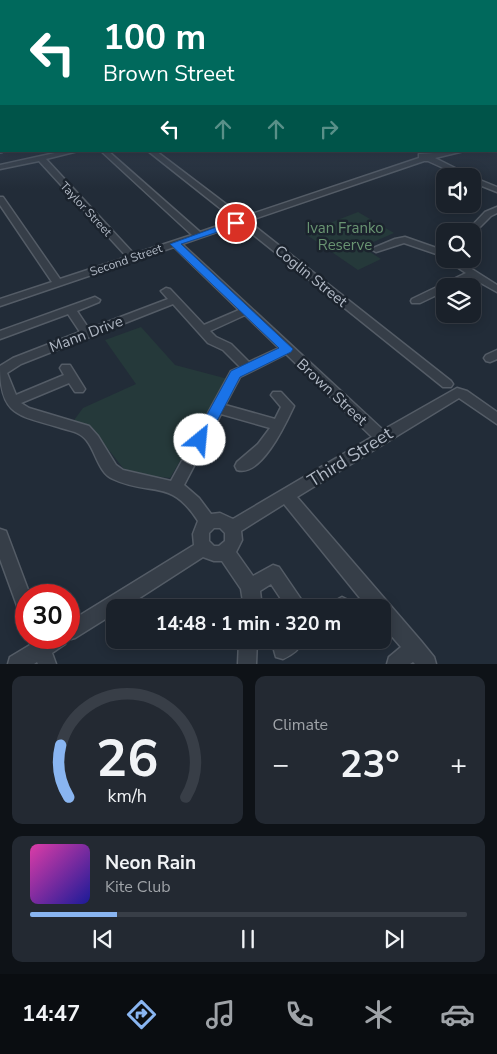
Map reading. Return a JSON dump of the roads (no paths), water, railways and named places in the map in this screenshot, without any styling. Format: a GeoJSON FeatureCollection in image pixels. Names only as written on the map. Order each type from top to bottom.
{"type":"FeatureCollection","features":[{"type":"Feature","properties":{"kind":"street"},"geometry":{"type":"LineString","coordinates":[[0,167],[70,152]]}},
{"type":"Feature","properties":{"kind":"street"},"geometry":{"type":"LineString","coordinates":[[105,152],[198,235]]}},
{"type":"Feature","properties":{"kind":"street","name":"Coglin Street"},"geometry":{"type":"LineString","coordinates":[[152,152],[447,384]]}},
{"type":"Feature","properties":{"kind":"street"},"geometry":{"type":"LineString","coordinates":[[415,152],[449,168]]}},
{"type":"Feature","properties":{"kind":"street","name":"Second Street"},"geometry":{"type":"LineString","coordinates":[[0,303],[427,158],[456,152]]}},
{"type":"Feature","properties":{"kind":"street","name":"Taylor Street"},"geometry":{"type":"LineString","coordinates":[[41,158],[50,170],[133,258]]}},
{"type":"Feature","properties":{"kind":"street"},"geometry":{"type":"LineString","coordinates":[[481,183],[497,190]]}},
{"type":"Feature","properties":{"kind":"street"},"geometry":{"type":"LineString","coordinates":[[0,199],[58,283]]}},
{"type":"Feature","properties":{"kind":"street"},"geometry":{"type":"LineString","coordinates":[[479,223],[488,214],[497,210]]}},
{"type":"Feature","properties":{"kind":"street"},"geometry":{"type":"LineString","coordinates":[[376,249],[405,240],[436,251]]}},
{"type":"Feature","properties":{"kind":"street","name":"Brown Street"},"geometry":{"type":"LineString","coordinates":[[175,244],[381,437]]}},
{"type":"Feature","properties":{"kind":"street"},"geometry":{"type":"LineString","coordinates":[[463,268],[497,289]]}},
{"type":"Feature","properties":{"kind":"street"},"geometry":{"type":"LineString","coordinates":[[464,278],[472,274]]}},
{"type":"Feature","properties":{"kind":"street"},"geometry":{"type":"LineString","coordinates":[[416,301],[436,292]]}},
{"type":"Feature","properties":{"kind":"street","name":"Mann Drive"},"geometry":{"type":"LineString","coordinates":[[0,372],[17,361],[87,334],[170,296],[203,330]]}},
{"type":"Feature","properties":{"kind":"street"},"geometry":{"type":"LineString","coordinates":[[0,335],[95,300]]}},
{"type":"Feature","properties":{"kind":"street"},"geometry":{"type":"LineString","coordinates":[[70,309],[87,334]]}},
{"type":"Feature","properties":{"kind":"street"},"geometry":{"type":"LineString","coordinates":[[246,311],[203,330],[212,340],[227,347],[247,367]]}},
{"type":"Feature","properties":{"kind":"street"},"geometry":{"type":"LineString","coordinates":[[175,488],[235,374],[287,349]]}},
{"type":"Feature","properties":{"kind":"street"},"geometry":{"type":"LineString","coordinates":[[0,372],[16,406],[25,412],[84,430],[91,435],[114,472],[124,477],[175,488],[187,493],[208,523]]}},
{"type":"Feature","properties":{"kind":"street"},"geometry":{"type":"LineString","coordinates":[[14,401],[69,373],[78,389]]}},
{"type":"Feature","properties":{"kind":"street"},"geometry":{"type":"LineString","coordinates":[[242,466],[254,460],[278,425],[288,406],[277,394]]}},
{"type":"Feature","properties":{"kind":"street","name":"Third Street"},"geometry":{"type":"LineString","coordinates":[[232,528],[381,437],[457,394],[462,394],[470,399],[497,419]]}},
{"type":"Feature","properties":{"kind":"street"},"geometry":{"type":"LineString","coordinates":[[217,408],[278,425]]}},
{"type":"Feature","properties":{"kind":"street"},"geometry":{"type":"LineString","coordinates":[[287,496],[373,599]]}},
{"type":"Feature","properties":{"kind":"street"},"geometry":{"type":"LineString","coordinates":[[221,521],[232,528],[234,533],[233,542],[225,551],[214,554],[203,548],[199,540],[200,534],[208,523],[221,521]]}},
{"type":"Feature","properties":{"kind":"street"},"geometry":{"type":"LineString","coordinates":[[0,536],[17,584]]}},
{"type":"Feature","properties":{"kind":"street"},"geometry":{"type":"LineString","coordinates":[[80,625],[203,548]]}},
{"type":"Feature","properties":{"kind":"street"},"geometry":{"type":"LineString","coordinates":[[225,551],[250,587],[253,599]]}},
{"type":"Feature","properties":{"kind":"street"},"geometry":{"type":"LineString","coordinates":[[250,587],[273,572],[292,599]]}},
{"type":"Feature","properties":{"kind":"street"},"geometry":{"type":"LineString","coordinates":[[391,621],[426,664]]}},
{"type":"Feature","properties":{"kind":"street"},"geometry":{"type":"LineString","coordinates":[[396,664],[414,648]]}},
{"type":"Feature","properties":{"kind":"street"},"geometry":{"type":"LineString","coordinates":[[247,664],[248,649]]}},
{"type":"Feature","properties":{"kind":"street"},"geometry":{"type":"LineString","coordinates":[[17,664],[42,650]]}},
{"type":"Feature","properties":{"kind":"park label","name":"Ivan Franko Reserve"},"geometry":{"type":"Point","coordinates":[345,236]}}]}
